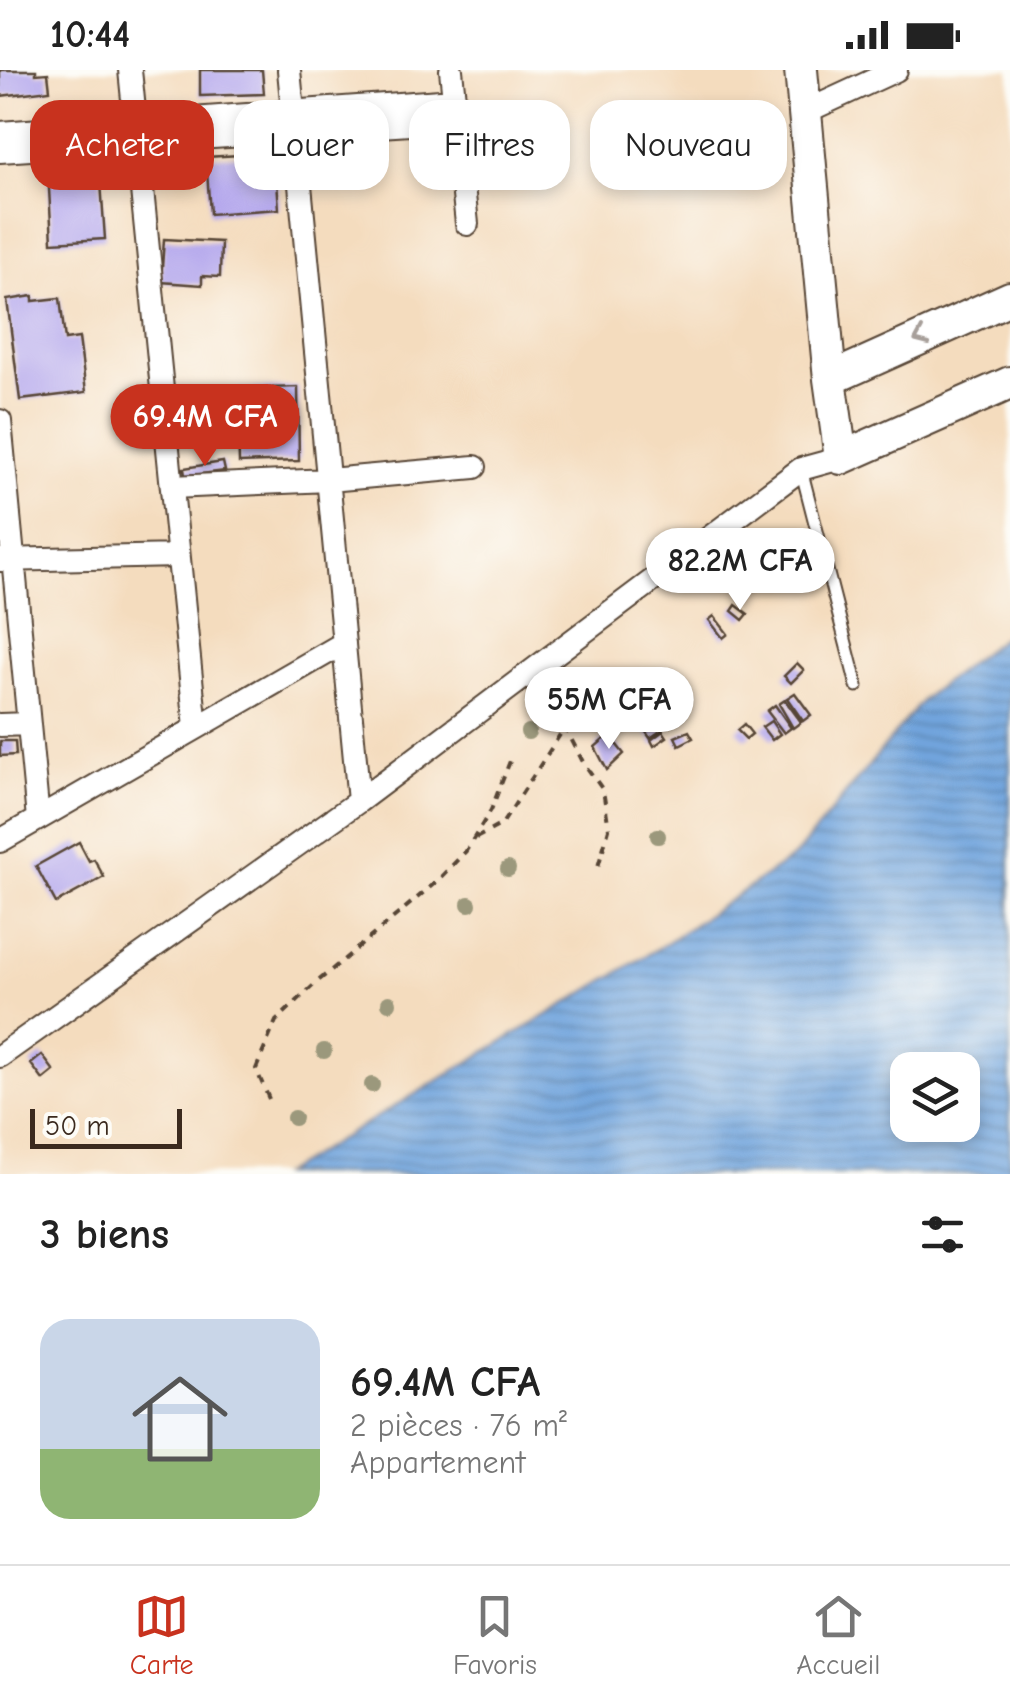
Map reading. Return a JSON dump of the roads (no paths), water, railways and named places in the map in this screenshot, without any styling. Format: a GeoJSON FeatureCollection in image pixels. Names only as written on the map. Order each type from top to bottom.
{"type":"FeatureCollection","features":[{"type":"Feature","properties":{"kind":"street"},"geometry":{"type":"LineString","coordinates":[[130,70],[133,100]]}},
{"type":"Feature","properties":{"kind":"street"},"geometry":{"type":"LineString","coordinates":[[289,70],[292,100]]}},
{"type":"Feature","properties":{"kind":"street"},"geometry":{"type":"LineString","coordinates":[[451,70],[454,100]]}},
{"type":"Feature","properties":{"kind":"street"},"geometry":{"type":"LineString","coordinates":[[802,70],[830,379],[842,458]]}},
{"type":"Feature","properties":{"kind":"street"},"geometry":{"type":"LineString","coordinates":[[805,112],[896,70]]}},
{"type":"Feature","properties":{"kind":"street"},"geometry":{"type":"LineString","coordinates":[[0,133],[30,133]]}},
{"type":"Feature","properties":{"kind":"street"},"geometry":{"type":"LineString","coordinates":[[0,151],[30,147]]}},
{"type":"Feature","properties":{"kind":"street"},"geometry":{"type":"LineString","coordinates":[[142,190],[196,728]]}},
{"type":"Feature","properties":{"kind":"street"},"geometry":{"type":"LineString","coordinates":[[300,190],[359,801]]}},
{"type":"Feature","properties":{"kind":"street"},"geometry":{"type":"LineString","coordinates":[[463,190],[467,224]]}},
{"type":"Feature","properties":{"kind":"street"},"geometry":{"type":"LineString","coordinates":[[830,379],[1010,298]]}},
{"type":"Feature","properties":{"kind":"street"},"geometry":{"type":"LineString","coordinates":[[0,1056],[359,801],[801,469],[842,458],[1010,383]]}},
{"type":"Feature","properties":{"kind":"street"},"geometry":{"type":"LineString","coordinates":[[0,421],[7,560],[38,819]]}},
{"type":"Feature","properties":{"kind":"street"},"geometry":{"type":"LineString","coordinates":[[172,487],[476,468]]}},
{"type":"Feature","properties":{"kind":"street"},"geometry":{"type":"LineString","coordinates":[[7,560],[178,556]]}},
{"type":"Feature","properties":{"kind":"street"},"geometry":{"type":"LineString","coordinates":[[0,841],[344,643]]}},
{"type":"Feature","properties":{"kind":"street"},"geometry":{"type":"LineString","coordinates":[[0,725],[29,724]]}},
{"type":"Feature","properties":{"kind":"lane"},"geometry":{"type":"LineString","coordinates":[[801,469],[857,686]]}},
{"type":"Feature","properties":{"kind":"water"},"geometry":{"type":"Polygon","coordinates":[[[1010,632],[1010,1174],[282,1174],[662,946],[795,856],[924,698],[1010,632]]]}}]}
